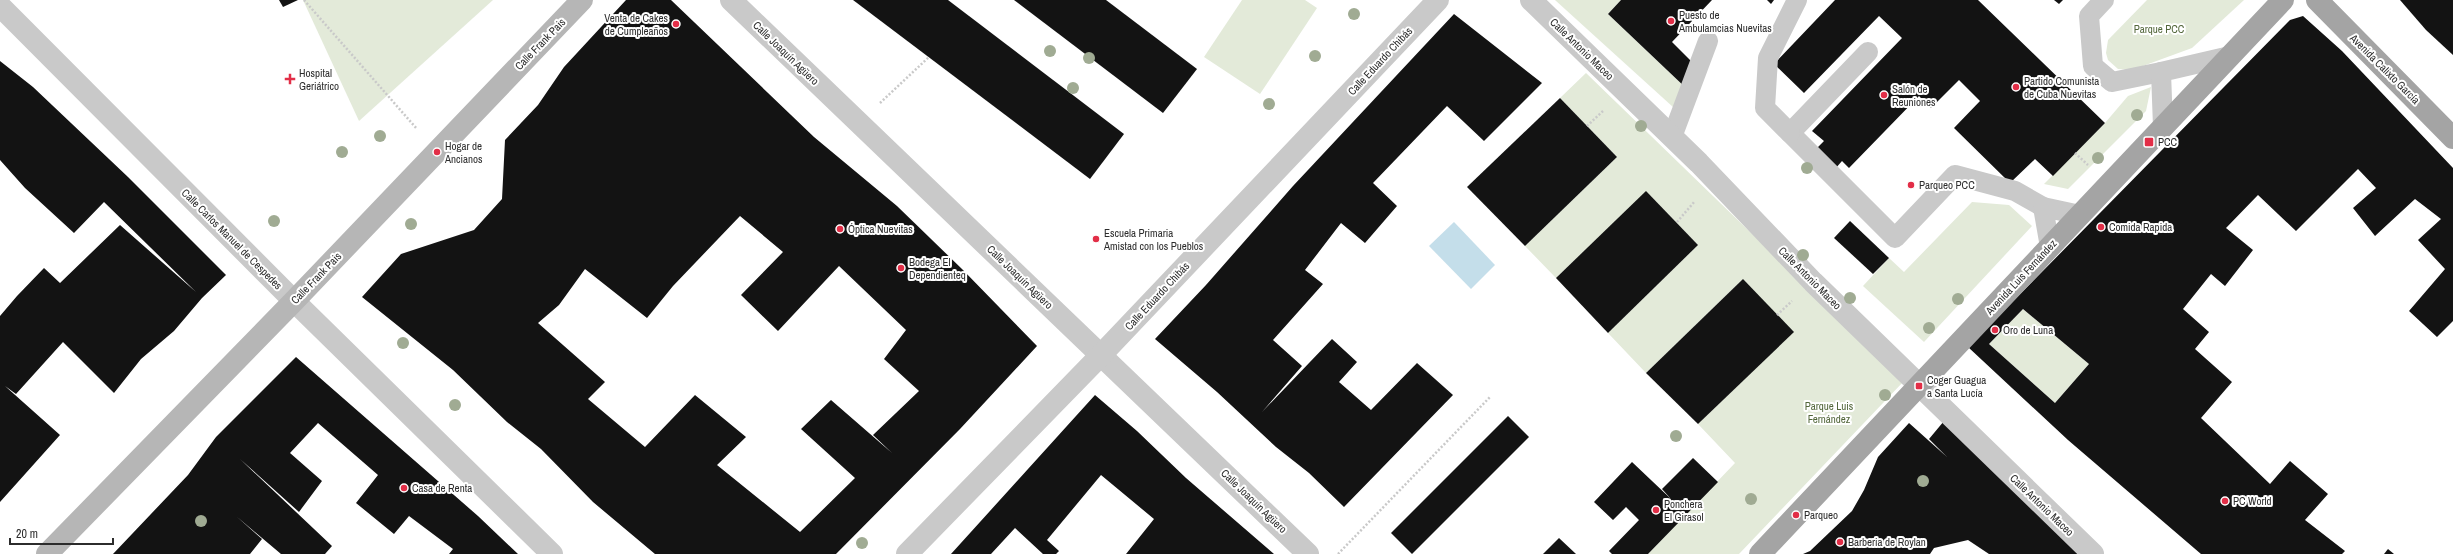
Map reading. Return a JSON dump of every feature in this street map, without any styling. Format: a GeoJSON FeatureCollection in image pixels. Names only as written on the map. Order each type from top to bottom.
{"type":"FeatureCollection","features":[{"type":"Feature","properties":{"kind":"main road","name":"Calle Frank Pais"},"geometry":{"type":"LineString","coordinates":[[47,554],[294,301],[582,0]]}},
{"type":"Feature","properties":{"kind":"main road","name":"Avenida Luis Fernández"},"geometry":{"type":"LineString","coordinates":[[1760,554],[2282,0]]}},
{"type":"Feature","properties":{"kind":"main road","name":"Avenida Calixto García"},"geometry":{"type":"LineString","coordinates":[[2317,0],[2453,138]]}},
{"type":"Feature","properties":{"kind":"street","name":"Calle Joaquín Agüero"},"geometry":{"type":"LineString","coordinates":[[731,0],[1308,554]]}},
{"type":"Feature","properties":{"kind":"street","name":"Calle Eduardo Chibás"},"geometry":{"type":"LineString","coordinates":[[906,554],[1101,355],[1438,0]]}},
{"type":"Feature","properties":{"kind":"street","name":"Calle Antonio Maceo"},"geometry":{"type":"LineString","coordinates":[[1531,0],[1672,137],[1813,282],[2093,554]]}},
{"type":"Feature","properties":{"kind":"street","name":"Calle Carlos Manuel de Cespedes"},"geometry":{"type":"LineString","coordinates":[[0,6],[294,301],[552,554]]}},
{"type":"Feature","properties":{"kind":"lane"},"geometry":{"type":"LineString","coordinates":[[1797,0],[1768,58],[1765,108],[1895,238],[1955,175],[2015,191],[2043,207],[2080,215]]}},
{"type":"Feature","properties":{"kind":"lane"},"geometry":{"type":"LineString","coordinates":[[2104,0],[2089,16],[2093,66],[2112,82],[2230,56]]}},
{"type":"Feature","properties":{"kind":"lane"},"geometry":{"type":"LineString","coordinates":[[1672,137],[1708,41]]}},
{"type":"Feature","properties":{"kind":"lane"},"geometry":{"type":"LineString","coordinates":[[1790,133],[1868,52]]}},
{"type":"Feature","properties":{"kind":"lane"},"geometry":{"type":"LineString","coordinates":[[2162,72],[2162,127]]}},
{"type":"Feature","properties":{"kind":"lane"},"geometry":{"type":"LineString","coordinates":[[2043,207],[2050,247]]}},
{"type":"Feature","properties":{"kind":"path"},"geometry":{"type":"LineString","coordinates":[[304,0],[437,152]]}},
{"type":"Feature","properties":{"kind":"path"},"geometry":{"type":"LineString","coordinates":[[859,123],[929,57]]}},
{"type":"Feature","properties":{"kind":"path"},"geometry":{"type":"LineString","coordinates":[[1338,554],[1490,396]]}},
{"type":"Feature","properties":{"kind":"green space"},"geometry":{"type":"Polygon","coordinates":[[[303,0],[493,0],[359,121],[303,0]]]}},
{"type":"Feature","properties":{"kind":"green space"},"geometry":{"type":"Polygon","coordinates":[[[1242,0],[1305,0],[1317,8],[1260,94],[1204,57],[1242,0]]]}},
{"type":"Feature","properties":{"kind":"green space"},"geometry":{"type":"Polygon","coordinates":[[[1555,0],[1621,0],[1608,14],[1687,89],[1673,107],[1555,0]]]}},
{"type":"Feature","properties":{"kind":"green space","name":"Parque PCC"},"geometry":{"type":"Polygon","coordinates":[[[2147,0],[2244,0],[2192,48],[2132,70],[2118,69],[2108,60],[2106,53],[2108,40],[2147,0]]]}},
{"type":"Feature","properties":{"kind":"green space","name":"Parque Luis Fernández"},"geometry":{"type":"Polygon","coordinates":[[[1586,73],[1904,381],[1739,554],[1648,554],[1735,463],[1698,424],[1793,332],[1742,280],[1646,373],[1608,333],[1698,245],[1646,192],[1556,278],[1525,246],[1617,157],[1560,98],[1586,73]]]}},
{"type":"Feature","properties":{"kind":"green space"},"geometry":{"type":"Polygon","coordinates":[[[2151,87],[2146,111],[2068,189],[2044,184],[2105,123],[2128,96],[2151,87]]]}},
{"type":"Feature","properties":{"kind":"green space"},"geometry":{"type":"Polygon","coordinates":[[[1972,202],[2009,205],[2032,226],[1924,342],[1863,286],[1889,258],[1904,272],[1972,202]]]}},
{"type":"Feature","properties":{"kind":"green space"},"geometry":{"type":"Polygon","coordinates":[[[2023,309],[2089,364],[2055,403],[1989,344],[2023,309]]]}},
{"type":"Feature","properties":{"kind":"water"},"geometry":{"type":"Polygon","coordinates":[[[1454,222],[1495,265],[1471,289],[1429,246],[1454,222]]]}},
{"type":"Feature","properties":{"kind":"building"},"geometry":{"type":"Polygon","coordinates":[[[279,0],[298,0],[283,7],[279,0]]]}},
{"type":"Feature","properties":{"kind":"building"},"geometry":{"type":"Polygon","coordinates":[[[626,0],[671,0],[814,137],[897,206],[963,270],[1037,346],[960,429],[836,554],[655,554],[593,502],[541,449],[507,422],[453,370],[362,297],[401,254],[474,230],[502,199],[505,140],[538,105],[564,67],[626,0]],[[740,216],[673,286],[647,318],[585,269],[559,305],[538,323],[605,382],[588,399],[645,447],[695,395],[746,437],[717,465],[800,532],[855,478],[801,429],[831,400],[892,453],[873,435],[919,391],[884,359],[906,330],[839,266],[778,331],[741,295],[783,252],[740,216]]]}},
{"type":"Feature","properties":{"kind":"building"},"geometry":{"type":"Polygon","coordinates":[[[853,0],[948,0],[1124,134],[1090,179],[853,0]]]}},
{"type":"Feature","properties":{"kind":"building"},"geometry":{"type":"Polygon","coordinates":[[[1014,0],[1106,0],[1197,69],[1163,113],[1014,0]]]}},
{"type":"Feature","properties":{"kind":"building"},"geometry":{"type":"Polygon","coordinates":[[[1621,0],[1712,0],[1672,42],[1695,65],[1687,89],[1608,14],[1621,0]]]}},
{"type":"Feature","properties":{"kind":"building","name":"Puesto de Ambulamcias Nuevitas"},"geometry":{"type":"Polygon","coordinates":[[[1767,0],[1774,0],[1771,4],[1767,0]]]}},
{"type":"Feature","properties":{"kind":"building","name":"Partido Comunista de Cuba Nuevitas"},"geometry":{"type":"Polygon","coordinates":[[[1835,0],[1978,0],[2105,123],[2053,176],[2035,159],[2010,183],[1954,128],[1980,101],[1959,80],[1931,108],[1919,96],[1849,168],[1842,161],[1835,169],[1815,150],[1824,141],[1812,131],[1902,38],[1879,16],[1804,93],[1774,64],[1835,0]]]}},
{"type":"Feature","properties":{"kind":"building"},"geometry":{"type":"Polygon","coordinates":[[[2054,0],[2063,0],[2059,4],[2054,0]]]}},
{"type":"Feature","properties":{"kind":"building"},"geometry":{"type":"Polygon","coordinates":[[[2400,0],[2453,0],[2453,55],[2426,30],[2400,0]]]}},
{"type":"Feature","properties":{"kind":"building"},"geometry":{"type":"Polygon","coordinates":[[[1454,14],[1542,83],[1484,141],[1447,106],[1373,183],[1397,206],[1365,243],[1341,223],[1305,270],[1323,284],[1273,340],[1302,366],[1262,412],[1332,339],[1357,362],[1339,382],[1371,410],[1417,363],[1453,395],[1344,507],[1309,473],[1276,447],[1217,392],[1155,339],[1206,285],[1293,186],[1454,14]]]}},
{"type":"Feature","properties":{"kind":"building"},"geometry":{"type":"Polygon","coordinates":[[[2303,16],[2342,51],[2453,168],[2453,321],[2437,337],[2409,311],[2445,269],[2418,240],[2441,219],[2415,199],[2375,236],[2353,208],[2376,188],[2358,169],[2296,231],[2258,195],[2226,228],[2253,250],[2225,286],[2211,274],[2183,309],[2209,332],[2195,349],[2232,382],[2201,418],[2270,484],[2290,461],[2328,494],[2305,520],[2345,551],[2342,554],[2201,554],[2068,440],[1968,347],[2290,20],[2303,16]],[[2023,309],[1989,344],[2055,403],[2089,364],[2023,309]]]}},
{"type":"Feature","properties":{"kind":"building"},"geometry":{"type":"Polygon","coordinates":[[[0,61],[33,87],[128,177],[226,275],[202,298],[174,331],[141,359],[114,393],[63,342],[16,394],[5,386],[60,435],[0,502],[0,316],[17,296],[44,268],[60,283],[120,225],[196,292],[104,202],[74,233],[25,188],[0,160],[0,61]]]}},
{"type":"Feature","properties":{"kind":"building"},"geometry":{"type":"Polygon","coordinates":[[[1560,98],[1617,157],[1525,246],[1467,187],[1560,98]]]}},
{"type":"Feature","properties":{"kind":"building"},"geometry":{"type":"Polygon","coordinates":[[[1646,191],[1698,245],[1608,333],[1556,278],[1646,191]]]}},
{"type":"Feature","properties":{"kind":"building"},"geometry":{"type":"Polygon","coordinates":[[[1850,221],[1889,258],[1873,274],[1834,238],[1850,221]]]}},
{"type":"Feature","properties":{"kind":"building"},"geometry":{"type":"Polygon","coordinates":[[[1743,279],[1794,332],[1698,424],[1646,373],[1743,279]]]}},
{"type":"Feature","properties":{"kind":"building"},"geometry":{"type":"Polygon","coordinates":[[[296,357],[478,516],[518,554],[449,554],[453,549],[409,516],[394,534],[356,503],[378,475],[318,423],[290,453],[322,481],[299,512],[240,459],[332,546],[325,554],[281,554],[236,516],[262,539],[250,554],[113,554],[188,475],[216,437],[296,357]]]}},
{"type":"Feature","properties":{"kind":"building"},"geometry":{"type":"Polygon","coordinates":[[[1095,395],[1137,431],[1186,478],[1274,554],[1126,554],[1154,519],[1101,475],[1047,540],[1059,551],[1056,554],[1043,554],[1015,528],[991,554],[951,554],[1095,395]]]}},
{"type":"Feature","properties":{"kind":"building"},"geometry":{"type":"Polygon","coordinates":[[[1508,416],[1529,437],[1412,554],[1391,533],[1508,416]]]}},
{"type":"Feature","properties":{"kind":"building"},"geometry":{"type":"Polygon","coordinates":[[[1944,421],[2081,554],[1989,554],[1968,540],[1934,548],[1930,554],[1803,554],[1810,551],[1852,511],[1864,490],[1878,457],[1909,423],[1947,457],[1929,439],[1944,421]]]}},
{"type":"Feature","properties":{"kind":"building","name":"Ponchera El Girasol"},"geometry":{"type":"Polygon","coordinates":[[[1693,458],[1718,482],[1648,554],[1612,554],[1609,551],[1639,520],[1626,507],[1613,520],[1594,502],[1632,462],[1671,499],[1662,489],[1693,458]]]}},
{"type":"Feature","properties":{"kind":"building"},"geometry":{"type":"Polygon","coordinates":[[[1559,538],[1576,554],[1543,554],[1559,538]]]}},
{"type":"Feature","properties":{"kind":"building"},"geometry":{"type":"Polygon","coordinates":[[[2388,549],[2394,554],[2384,554],[2388,549]]]}},
{"type":"Feature","properties":{"kind":"place","name":"Puesto de Ambulamcias Nuevitas"},"geometry":{"type":"Point","coordinates":[1671,21]}},
{"type":"Feature","properties":{"kind":"place","name":"Venta de Cakes de Cumpleaños"},"geometry":{"type":"Point","coordinates":[676,24]}},
{"type":"Feature","properties":{"kind":"place","name":"Hospital Geriátrico"},"geometry":{"type":"Point","coordinates":[290,79]}},
{"type":"Feature","properties":{"kind":"place","name":"Partido Comunista de Cuba Nuevitas"},"geometry":{"type":"Point","coordinates":[2016,87]}},
{"type":"Feature","properties":{"kind":"place","name":"Salón de Reuniones"},"geometry":{"type":"Point","coordinates":[1884,95]}},
{"type":"Feature","properties":{"kind":"place","name":"PCC"},"geometry":{"type":"Point","coordinates":[2149,142]}},
{"type":"Feature","properties":{"kind":"place","name":"Hogar de Ancianos"},"geometry":{"type":"Point","coordinates":[437,152]}},
{"type":"Feature","properties":{"kind":"place","name":"Parqueo PCC"},"geometry":{"type":"Point","coordinates":[1911,185]}},
{"type":"Feature","properties":{"kind":"place","name":"Comida Rapida"},"geometry":{"type":"Point","coordinates":[2101,227]}},
{"type":"Feature","properties":{"kind":"place","name":"Óptica Nuevitas"},"geometry":{"type":"Point","coordinates":[840,229]}},
{"type":"Feature","properties":{"kind":"place","name":"Escuela Primaria Amistad con los Pueblos"},"geometry":{"type":"Point","coordinates":[1096,239]}},
{"type":"Feature","properties":{"kind":"place","name":"Bodega El Dependienteq"},"geometry":{"type":"Point","coordinates":[901,268]}},
{"type":"Feature","properties":{"kind":"place","name":"Oro de Luna"},"geometry":{"type":"Point","coordinates":[1995,330]}},
{"type":"Feature","properties":{"kind":"place","name":"Coger Guagua a Santa Lucía"},"geometry":{"type":"Point","coordinates":[1919,386]}},
{"type":"Feature","properties":{"kind":"place","name":"Casa de Renta"},"geometry":{"type":"Point","coordinates":[404,488]}},
{"type":"Feature","properties":{"kind":"place","name":"PC World"},"geometry":{"type":"Point","coordinates":[2225,501]}},
{"type":"Feature","properties":{"kind":"place","name":"Ponchera El Girasol"},"geometry":{"type":"Point","coordinates":[1656,510]}},
{"type":"Feature","properties":{"kind":"place","name":"Parqueo"},"geometry":{"type":"Point","coordinates":[1796,515]}},
{"type":"Feature","properties":{"kind":"place","name":"Barberia de Roylan"},"geometry":{"type":"Point","coordinates":[1840,542]}}]}
